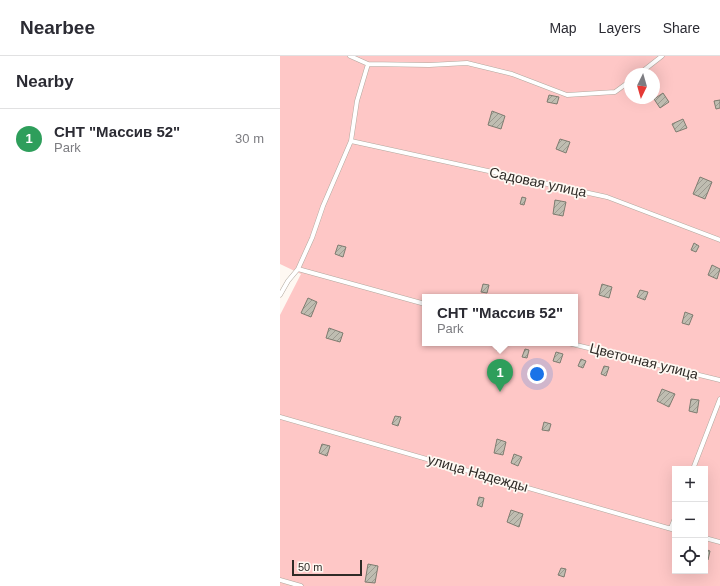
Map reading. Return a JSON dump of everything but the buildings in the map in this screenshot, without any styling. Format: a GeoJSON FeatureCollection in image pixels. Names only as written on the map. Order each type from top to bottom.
{"type":"FeatureCollection","features":[{"type":"Feature","properties":{"kind":"lane"},"geometry":{"type":"LineString","coordinates":[[350,56],[368,64],[429,65],[467,63],[512,74],[566,95],[616,92],[624,86]]}},
{"type":"Feature","properties":{"kind":"lane"},"geometry":{"type":"LineString","coordinates":[[647,68],[662,56]]}},
{"type":"Feature","properties":{"kind":"lane"},"geometry":{"type":"LineString","coordinates":[[280,295],[282,288],[298,269],[351,141],[357,101],[368,64]]}},
{"type":"Feature","properties":{"kind":"lane","name":"Садовая улица"},"geometry":{"type":"LineString","coordinates":[[351,141],[607,197],[720,240]]}},
{"type":"Feature","properties":{"kind":"lane"},"geometry":{"type":"LineString","coordinates":[[298,269],[422,303]]}},
{"type":"Feature","properties":{"kind":"lane","name":"Цветочная улица"},"geometry":{"type":"LineString","coordinates":[[578,345],[720,380]]}},
{"type":"Feature","properties":{"kind":"lane"},"geometry":{"type":"LineString","coordinates":[[694,466],[720,399]]}},
{"type":"Feature","properties":{"kind":"lane","name":"улица Надежды"},"geometry":{"type":"LineString","coordinates":[[280,417],[672,529]]}},
{"type":"Feature","properties":{"kind":"lane"},"geometry":{"type":"LineString","coordinates":[[708,539],[720,542]]}},
{"type":"Feature","properties":{"kind":"lane"},"geometry":{"type":"LineString","coordinates":[[280,580],[301,586]]}},
{"type":"Feature","properties":{"kind":"shaded area"},"geometry":{"type":"Polygon","coordinates":[[[280,56],[720,56],[720,586],[280,586],[280,315],[301,274],[280,264],[280,56]]]}},
{"type":"Feature","properties":{"kind":"place","name":"СНТ \"Массив 52\""},"geometry":{"type":"Point","coordinates":[500,392]}}]}
